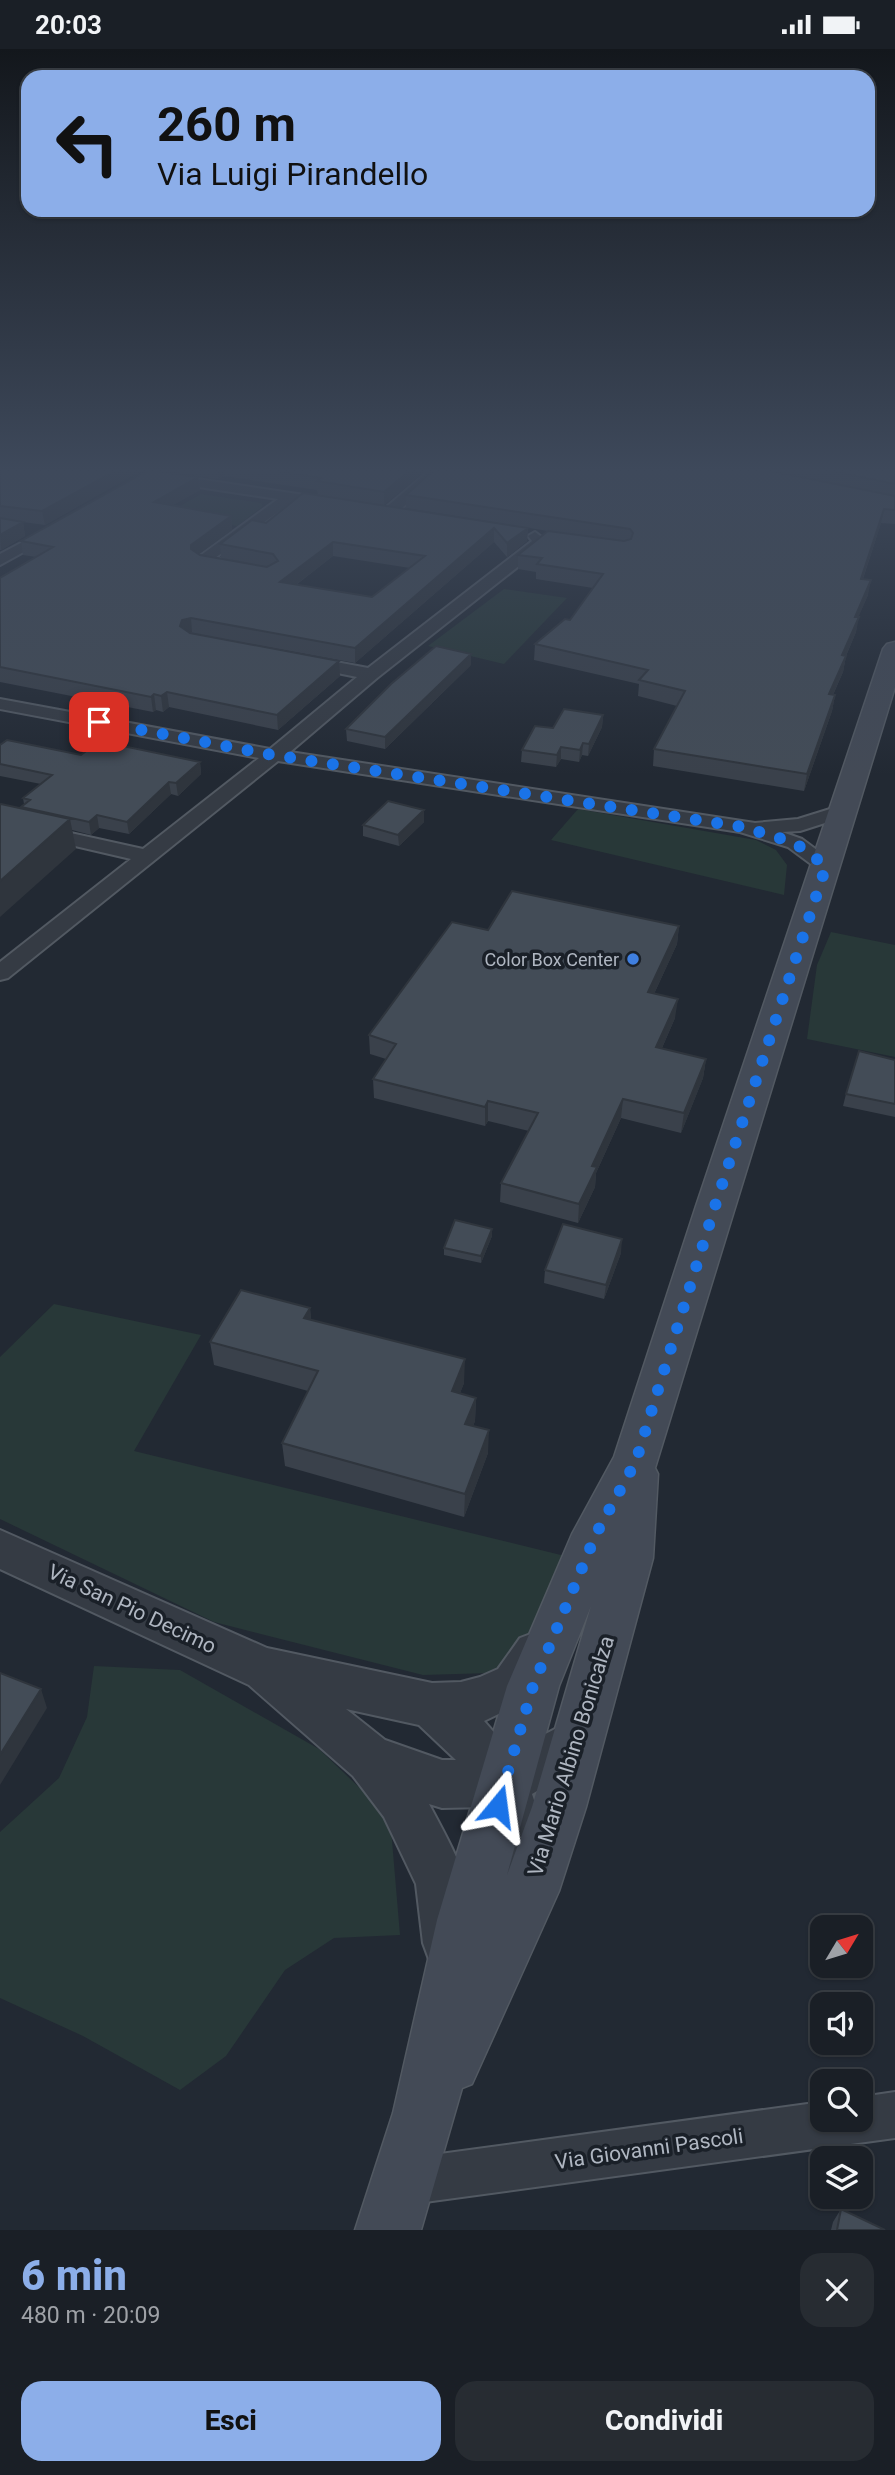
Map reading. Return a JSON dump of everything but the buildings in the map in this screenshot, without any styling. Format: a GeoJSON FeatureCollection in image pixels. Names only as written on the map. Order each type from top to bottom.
{"type":"FeatureCollection","features":[{"type":"Feature","properties":{"kind":"main road","name":"Via Mario Albino Bonicalza"},"geometry":{"type":"LineString","coordinates":[[396,2206],[425,2113],[466,1920],[533,1686],[596,1534],[636,1461],[715,1206],[895,649]]}},
{"type":"Feature","properties":{"kind":"main road","name":"Via Mario Albino Bonicalza"},"geometry":{"type":"LineString","coordinates":[[425,2113],[506,1947],[530,1891],[559,1807],[629,1558],[636,1461]]}},
{"type":"Feature","properties":{"kind":"street"},"geometry":{"type":"LineString","coordinates":[[0,973],[502,572]]}},
{"type":"Feature","properties":{"kind":"street"},"geometry":{"type":"LineString","coordinates":[[282,657],[371,674]]}},
{"type":"Feature","properties":{"kind":"street"},"geometry":{"type":"LineString","coordinates":[[0,704],[273,755],[743,827],[795,843],[826,866]]}},
{"type":"Feature","properties":{"kind":"street"},"geometry":{"type":"LineString","coordinates":[[743,827],[800,825],[843,811]]}},
{"type":"Feature","properties":{"kind":"street"},"geometry":{"type":"LineString","coordinates":[[19,827],[146,856]]}},
{"type":"Feature","properties":{"kind":"street","name":"Via San Pio Decimo"},"geometry":{"type":"LineString","coordinates":[[0,1549],[263,1669],[432,1705],[474,1701],[514,1684],[561,1619]]}},
{"type":"Feature","properties":{"kind":"street","name":"Via San Pio Decimo"},"geometry":{"type":"LineString","coordinates":[[263,1669],[370,1759],[401,1800],[441,1880],[453,1979]]}},
{"type":"Feature","properties":{"kind":"street"},"geometry":{"type":"LineString","coordinates":[[432,1705],[482,1753],[505,1783],[516,1830],[506,1947]]}},
{"type":"Feature","properties":{"kind":"street","name":"Via San Pio Decimo"},"geometry":{"type":"LineString","coordinates":[[370,1759],[442,1784],[505,1783],[578,1740]]}},
{"type":"Feature","properties":{"kind":"street","name":"Via Giovanni Pascoli"},"geometry":{"type":"LineString","coordinates":[[396,2206],[895,2115]]}},
{"type":"Feature","properties":{"kind":"shaded area"},"geometry":{"type":"Polygon","coordinates":[[[504,589],[567,598],[504,664],[428,646],[504,589]]]}},
{"type":"Feature","properties":{"kind":"shaded area"},"geometry":{"type":"Polygon","coordinates":[[[578,809],[756,840],[776,850],[787,865],[784,895],[551,840],[578,809]]]}},
{"type":"Feature","properties":{"kind":"shaded area"},"geometry":{"type":"Polygon","coordinates":[[[831,932],[895,945],[895,1057],[807,1039],[817,965],[831,932]]]}},
{"type":"Feature","properties":{"kind":"shaded area"},"geometry":{"type":"Polygon","coordinates":[[[54,1304],[201,1335],[134,1451],[565,1556],[524,1648],[490,1673],[423,1675],[214,1622],[0,1519],[0,1357],[54,1304]]]}},
{"type":"Feature","properties":{"kind":"shaded area"},"geometry":{"type":"Polygon","coordinates":[[[94,1666],[180,1670],[319,1749],[390,1817],[400,1935],[334,1938],[285,1970],[226,2056],[180,2090],[83,2036],[0,1998],[0,1832],[59,1778],[87,1717],[94,1666]]]}},
{"type":"Feature","properties":{"kind":"place","name":"Color Box Center"},"geometry":{"type":"Point","coordinates":[633,959]}},
{"type":"Feature","properties":{"kind":"route"},"geometry":{"type":"LineString","coordinates":[[99,722],[273,755],[743,827],[795,843],[826,866],[715,1206],[636,1461],[596,1534],[533,1686],[498,1806]]}}]}
